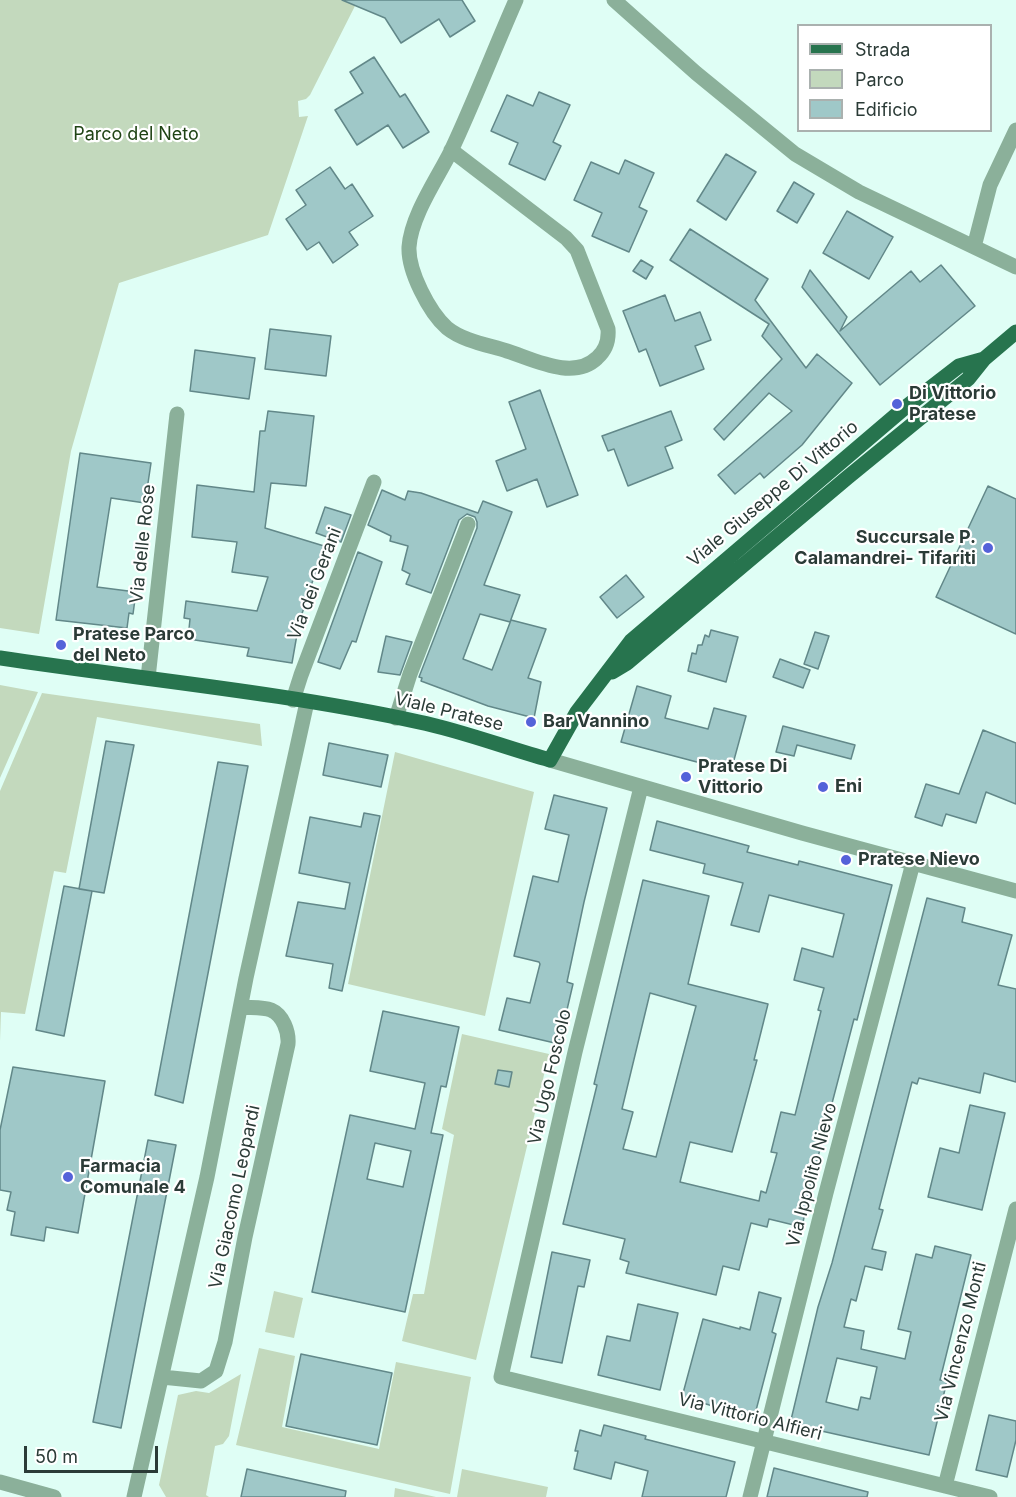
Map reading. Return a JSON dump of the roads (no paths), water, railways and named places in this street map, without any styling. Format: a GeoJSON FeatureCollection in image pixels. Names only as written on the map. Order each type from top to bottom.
{"type":"FeatureCollection","features":[{"type":"Feature","properties":{"kind":"main road","name":"Viale Giuseppe Di Vittorio"},"geometry":{"type":"LineString","coordinates":[[550,760],[577,712],[602,679],[627,663],[848,477],[969,379],[984,359],[1016,333]]}},
{"type":"Feature","properties":{"kind":"main road","name":"Viale Pratese"},"geometry":{"type":"LineString","coordinates":[[0,658],[300,701],[396,718],[444,728],[550,760]]}},
{"type":"Feature","properties":{"kind":"street"},"geometry":{"type":"LineString","coordinates":[[451,150],[566,238],[577,250],[608,329],[607,343],[595,360],[582,367],[564,369],[464,337],[448,329],[437,316],[415,276],[409,248],[414,224],[451,150],[516,0]]}},
{"type":"Feature","properties":{"kind":"street"},"geometry":{"type":"LineString","coordinates":[[614,0],[696,73],[795,154],[859,192],[1016,267]]}},
{"type":"Feature","properties":{"kind":"street"},"geometry":{"type":"LineString","coordinates":[[974,247],[990,185],[1016,130]]}},
{"type":"Feature","properties":{"kind":"street","name":"Via delle Rose"},"geometry":{"type":"LineString","coordinates":[[148,678],[177,414]]}},
{"type":"Feature","properties":{"kind":"street","name":"Via dei Gerani"},"geometry":{"type":"LineString","coordinates":[[300,701],[301,675],[374,483]]}},
{"type":"Feature","properties":{"kind":"street"},"geometry":{"type":"LineString","coordinates":[[396,718],[410,674],[468,524]]}},
{"type":"Feature","properties":{"kind":"street","name":"Via Giacomo Leopardi"},"geometry":{"type":"LineString","coordinates":[[134,1497],[207,1178],[300,701]]}},
{"type":"Feature","properties":{"kind":"street","name":"Viale Pratese"},"geometry":{"type":"LineString","coordinates":[[550,760],[1016,891]]}},
{"type":"Feature","properties":{"kind":"street","name":"Via Ugo Foscolo"},"geometry":{"type":"LineString","coordinates":[[501,1377],[575,1052],[641,787]]}},
{"type":"Feature","properties":{"kind":"street","name":"Via Ippolito Nievo"},"geometry":{"type":"LineString","coordinates":[[750,1497],[826,1193],[914,863]]}},
{"type":"Feature","properties":{"kind":"street","name":"Via Giacomo Leopardi"},"geometry":{"type":"LineString","coordinates":[[162,1377],[201,1381],[216,1371],[225,1342],[289,1033],[272,1010],[241,1007]]}},
{"type":"Feature","properties":{"kind":"street","name":"Via Vincenzo Monti"},"geometry":{"type":"LineString","coordinates":[[945,1486],[1016,1209]]}},
{"type":"Feature","properties":{"kind":"street","name":"Via Vittorio Alfieri"},"geometry":{"type":"LineString","coordinates":[[501,1377],[990,1497]]}},
{"type":"Feature","properties":{"kind":"street"},"geometry":{"type":"LineString","coordinates":[[0,1482],[54,1497]]}},
{"type":"Feature","properties":{"kind":"place","name":"Di Vittorio Pratese"},"geometry":{"type":"Point","coordinates":[897,404]}},
{"type":"Feature","properties":{"kind":"place","name":"Succursale P. Calamandrei- Tifariti"},"geometry":{"type":"Point","coordinates":[988,548]}},
{"type":"Feature","properties":{"kind":"place","name":"Pratese Parco del Neto"},"geometry":{"type":"Point","coordinates":[61,645]}},
{"type":"Feature","properties":{"kind":"place","name":"Bar Vannino"},"geometry":{"type":"Point","coordinates":[531,722]}},
{"type":"Feature","properties":{"kind":"place","name":"Pratese Di Vittorio"},"geometry":{"type":"Point","coordinates":[686,777]}},
{"type":"Feature","properties":{"kind":"place","name":"Eni"},"geometry":{"type":"Point","coordinates":[823,787]}},
{"type":"Feature","properties":{"kind":"place","name":"Pratese Nievo"},"geometry":{"type":"Point","coordinates":[846,860]}},
{"type":"Feature","properties":{"kind":"place","name":"Farmacia Comunale 4"},"geometry":{"type":"Point","coordinates":[68,1177]}},
{"type":"Feature","properties":{"kind":"park label","name":"Parco del Neto"},"geometry":{"type":"Point","coordinates":[136,135]}}]}
